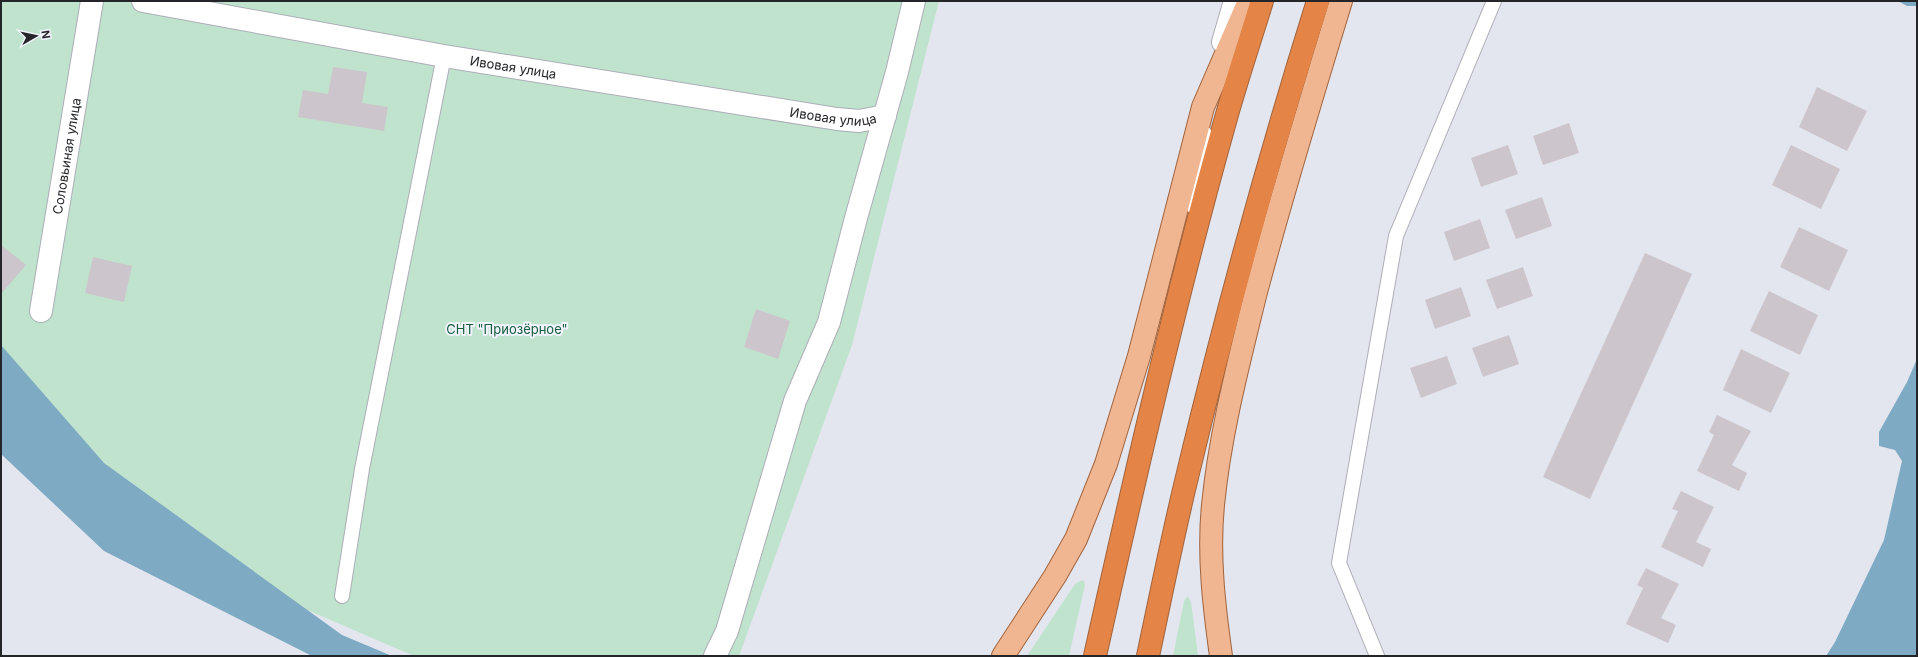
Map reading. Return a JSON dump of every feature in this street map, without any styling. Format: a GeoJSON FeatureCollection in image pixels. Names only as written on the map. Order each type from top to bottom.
{"type":"FeatureCollection","features":[{"type":"Feature","properties":{"kind":"highway"},"geometry":{"type":"LineString","coordinates":[[1095,656],[1141,450],[1195,230],[1226,116],[1262,1]]}},
{"type":"Feature","properties":{"kind":"highway"},"geometry":{"type":"LineString","coordinates":[[1148,656],[1187,474],[1242,257],[1280,122],[1318,1]]}},
{"type":"Feature","properties":{"kind":"main road"},"geometry":{"type":"LineString","coordinates":[[1003,656],[1029,619],[1069,551],[1090,507],[1106,464],[1139,356],[1203,107],[1249,1]]}},
{"type":"Feature","properties":{"kind":"main road"},"geometry":{"type":"LineString","coordinates":[[1221,656],[1214,608],[1212,571],[1213,505],[1233,384],[1300,135],[1341,1]]}},
{"type":"Feature","properties":{"kind":"street","name":"Соловьиная улица"},"geometry":{"type":"LineString","coordinates":[[41,311],[92,1]]}},
{"type":"Feature","properties":{"kind":"street","name":"Ивовая улица"},"geometry":{"type":"LineString","coordinates":[[143,1],[444,56],[837,119],[859,121],[885,116]]}},
{"type":"Feature","properties":{"kind":"street"},"geometry":{"type":"LineString","coordinates":[[715,656],[726,631],[795,401],[829,322],[856,218],[885,116],[914,1]]}},
{"type":"Feature","properties":{"kind":"street"},"geometry":{"type":"LineString","coordinates":[[1195,230],[1203,107],[1235,1]]}},
{"type":"Feature","properties":{"kind":"lane"},"geometry":{"type":"LineString","coordinates":[[1377,656],[1339,563],[1396,236],[1494,1]]}},
{"type":"Feature","properties":{"kind":"lane"},"geometry":{"type":"LineString","coordinates":[[342,596],[362,469],[444,56]]}},
{"type":"Feature","properties":{"kind":"green space","name":"СНТ \"Приозёрное\""},"geometry":{"type":"Polygon","coordinates":[[[1,1],[939,1],[852,345],[739,656],[414,656],[136,536],[1,388],[1,1]]]}},
{"type":"Feature","properties":{"kind":"green space"},"geometry":{"type":"Polygon","coordinates":[[[1082,580],[1084,581],[1085,585],[1069,656],[1027,656],[1075,584],[1082,580]]]}},
{"type":"Feature","properties":{"kind":"green space"},"geometry":{"type":"Polygon","coordinates":[[[1188,596],[1191,602],[1198,656],[1173,656],[1184,601],[1188,596]]]}},
{"type":"Feature","properties":{"kind":"water"},"geometry":{"type":"Polygon","coordinates":[[[1898,1],[1917,1],[1917,6],[1907,6],[1898,1]]]}},
{"type":"Feature","properties":{"kind":"water"},"geometry":{"type":"Polygon","coordinates":[[[1,345],[104,463],[342,635],[392,656],[312,656],[104,551],[1,454],[1,345]]]}},
{"type":"Feature","properties":{"kind":"water"},"geometry":{"type":"Polygon","coordinates":[[[1917,359],[1917,656],[1826,656],[1835,642],[1884,540],[1902,461],[1895,450],[1879,446],[1879,432],[1907,382],[1917,359]]]}},
{"type":"Feature","properties":{"kind":"building"},"geometry":{"type":"Polygon","coordinates":[[[333,67],[367,72],[362,103],[388,107],[384,131],[298,117],[303,90],[328,94],[333,67]]]}},
{"type":"Feature","properties":{"kind":"building"},"geometry":{"type":"Polygon","coordinates":[[[1817,87],[1867,111],[1847,151],[1799,127],[1817,87]]]}},
{"type":"Feature","properties":{"kind":"building"},"geometry":{"type":"Polygon","coordinates":[[[1569,123],[1579,153],[1543,165],[1533,136],[1569,123]]]}},
{"type":"Feature","properties":{"kind":"building"},"geometry":{"type":"Polygon","coordinates":[[[1508,145],[1518,174],[1481,187],[1471,158],[1508,145]]]}},
{"type":"Feature","properties":{"kind":"building"},"geometry":{"type":"Polygon","coordinates":[[[1791,145],[1840,169],[1821,209],[1772,185],[1791,145]]]}},
{"type":"Feature","properties":{"kind":"building"},"geometry":{"type":"Polygon","coordinates":[[[1542,197],[1552,226],[1516,239],[1505,210],[1542,197]]]}},
{"type":"Feature","properties":{"kind":"building"},"geometry":{"type":"Polygon","coordinates":[[[1480,219],[1490,248],[1454,261],[1444,232],[1480,219]]]}},
{"type":"Feature","properties":{"kind":"building"},"geometry":{"type":"Polygon","coordinates":[[[1799,227],[1848,250],[1829,291],[1780,267],[1799,227]]]}},
{"type":"Feature","properties":{"kind":"building"},"geometry":{"type":"Polygon","coordinates":[[[1,245],[26,265],[1,294],[1,245]]]}},
{"type":"Feature","properties":{"kind":"building"},"geometry":{"type":"Polygon","coordinates":[[[1645,253],[1692,274],[1590,499],[1543,477],[1645,253]]]}},
{"type":"Feature","properties":{"kind":"building"},"geometry":{"type":"Polygon","coordinates":[[[93,257],[132,266],[124,302],[85,293],[93,257]]]}},
{"type":"Feature","properties":{"kind":"building"},"geometry":{"type":"Polygon","coordinates":[[[1523,267],[1533,296],[1497,309],[1486,280],[1523,267]]]}},
{"type":"Feature","properties":{"kind":"building"},"geometry":{"type":"Polygon","coordinates":[[[1461,287],[1471,316],[1435,329],[1425,300],[1461,287]]]}},
{"type":"Feature","properties":{"kind":"building"},"geometry":{"type":"Polygon","coordinates":[[[1769,291],[1818,315],[1800,355],[1750,331],[1769,291]]]}},
{"type":"Feature","properties":{"kind":"building"},"geometry":{"type":"Polygon","coordinates":[[[756,309],[790,321],[778,359],[744,347],[756,309]]]}},
{"type":"Feature","properties":{"kind":"building"},"geometry":{"type":"Polygon","coordinates":[[[1509,335],[1519,364],[1483,377],[1472,348],[1509,335]]]}},
{"type":"Feature","properties":{"kind":"building"},"geometry":{"type":"Polygon","coordinates":[[[1741,349],[1790,373],[1771,413],[1723,390],[1741,349]]]}},
{"type":"Feature","properties":{"kind":"building"},"geometry":{"type":"Polygon","coordinates":[[[1447,356],[1457,384],[1421,398],[1410,368],[1447,356]]]}},
{"type":"Feature","properties":{"kind":"building"},"geometry":{"type":"Polygon","coordinates":[[[1717,415],[1751,431],[1732,465],[1747,473],[1739,491],[1697,471],[1714,435],[1709,432],[1717,415]]]}},
{"type":"Feature","properties":{"kind":"building"},"geometry":{"type":"Polygon","coordinates":[[[1681,491],[1714,507],[1696,542],[1711,549],[1703,567],[1661,547],[1678,511],[1672,509],[1681,491]]]}},
{"type":"Feature","properties":{"kind":"building"},"geometry":{"type":"Polygon","coordinates":[[[1646,568],[1679,584],[1661,618],[1676,625],[1668,643],[1626,624],[1643,588],[1637,585],[1646,568]]]}}]}
